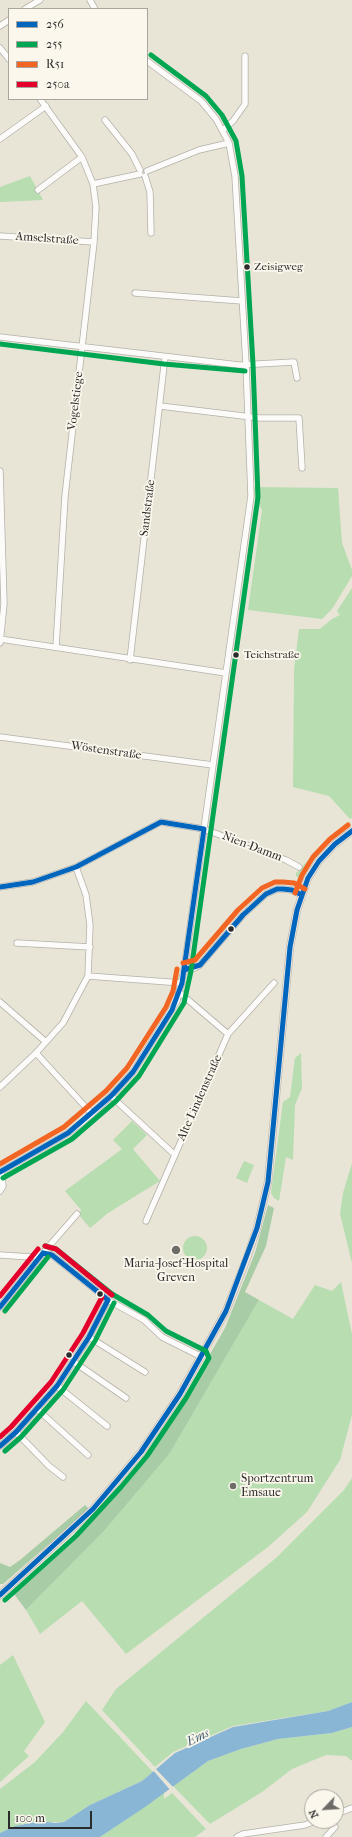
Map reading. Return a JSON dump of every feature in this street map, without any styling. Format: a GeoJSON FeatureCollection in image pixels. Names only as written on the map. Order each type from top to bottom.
{"type":"FeatureCollection","features":[{"type":"Feature","properties":{"kind":"main road"},"geometry":{"type":"LineString","coordinates":[[0,1595],[76,1526],[141,1452],[180,1394],[202,1357],[236,1286],[254,1240],[264,1201],[273,1144],[290,947],[302,895],[308,878],[319,861],[334,844],[352,831]]}},
{"type":"Feature","properties":{"kind":"street"},"geometry":{"type":"LineString","coordinates":[[29,8],[40,0]]}},
{"type":"Feature","properties":{"kind":"street"},"geometry":{"type":"LineString","coordinates":[[0,48],[8,58]]}},
{"type":"Feature","properties":{"kind":"street"},"geometry":{"type":"LineString","coordinates":[[223,130],[233,121],[245,104],[245,56]]}},
{"type":"Feature","properties":{"kind":"street"},"geometry":{"type":"LineString","coordinates":[[0,1191],[3,1186],[0,1172],[49,1145],[92,1114],[112,1096],[136,1066],[172,1010],[180,993],[251,496],[246,364],[235,176],[229,143],[216,119],[201,101],[148,62]]}},
{"type":"Feature","properties":{"kind":"street","name":"Vogelstiege"},"geometry":{"type":"LineString","coordinates":[[41,100],[82,157],[93,184],[96,207],[94,242],[65,496],[56,647]]}},
{"type":"Feature","properties":{"kind":"street"},"geometry":{"type":"LineString","coordinates":[[0,139],[46,106]]}},
{"type":"Feature","properties":{"kind":"street"},"geometry":{"type":"LineString","coordinates":[[106,120],[132,154],[143,173],[150,192],[151,233]]}},
{"type":"Feature","properties":{"kind":"street"},"geometry":{"type":"LineString","coordinates":[[93,184],[143,173],[199,150],[229,143]]}},
{"type":"Feature","properties":{"kind":"street"},"geometry":{"type":"LineString","coordinates":[[38,190],[82,157]]}},
{"type":"Feature","properties":{"kind":"street","name":"Amselstraße"},"geometry":{"type":"LineString","coordinates":[[0,236],[94,242]]}},
{"type":"Feature","properties":{"kind":"street"},"geometry":{"type":"LineString","coordinates":[[135,292],[242,301]]}},
{"type":"Feature","properties":{"kind":"street"},"geometry":{"type":"LineString","coordinates":[[0,337],[165,357],[246,364],[294,362],[297,378]]}},
{"type":"Feature","properties":{"kind":"street","name":"Sandstraße"},"geometry":{"type":"LineString","coordinates":[[130,660],[165,357]]}},
{"type":"Feature","properties":{"kind":"street"},"geometry":{"type":"LineString","coordinates":[[160,406],[248,417],[299,418],[302,468]]}},
{"type":"Feature","properties":{"kind":"street"},"geometry":{"type":"LineString","coordinates":[[0,471],[4,604],[0,640],[226,673]]}},
{"type":"Feature","properties":{"kind":"street","name":"Wöstenstraße"},"geometry":{"type":"LineString","coordinates":[[0,737],[213,765]]}},
{"type":"Feature","properties":{"kind":"street","name":"Nien-Damm"},"geometry":{"type":"LineString","coordinates":[[0,887],[33,882],[76,866],[161,822],[204,829],[286,860],[299,867]]}},
{"type":"Feature","properties":{"kind":"street"},"geometry":{"type":"LineString","coordinates":[[0,1087],[36,1053],[63,1023],[88,976],[90,925],[86,895],[76,866]]}},
{"type":"Feature","properties":{"kind":"street"},"geometry":{"type":"LineString","coordinates":[[184,970],[195,968],[200,965],[243,915],[266,894],[283,889],[292,890],[302,895]]}},
{"type":"Feature","properties":{"kind":"street"},"geometry":{"type":"LineString","coordinates":[[17,943],[90,947]]}},
{"type":"Feature","properties":{"kind":"street"},"geometry":{"type":"LineString","coordinates":[[88,976],[182,983]]}},
{"type":"Feature","properties":{"kind":"street","name":"Alte Lindenstraße"},"geometry":{"type":"LineString","coordinates":[[146,1221],[228,1034],[274,983]]}},
{"type":"Feature","properties":{"kind":"street"},"geometry":{"type":"LineString","coordinates":[[180,993],[228,1034]]}},
{"type":"Feature","properties":{"kind":"street"},"geometry":{"type":"LineString","coordinates":[[0,1002],[46,1042]]}},
{"type":"Feature","properties":{"kind":"street"},"geometry":{"type":"LineString","coordinates":[[36,1053],[92,1114]]}},
{"type":"Feature","properties":{"kind":"street"},"geometry":{"type":"LineString","coordinates":[[112,1096],[175,1155]]}},
{"type":"Feature","properties":{"kind":"street"},"geometry":{"type":"LineString","coordinates":[[0,1307],[43,1253],[77,1214]]}},
{"type":"Feature","properties":{"kind":"street"},"geometry":{"type":"LineString","coordinates":[[0,1255],[30,1257],[43,1253],[52,1255],[108,1300],[144,1320],[162,1337],[202,1357]]}},
{"type":"Feature","properties":{"kind":"street"},"geometry":{"type":"LineString","coordinates":[[0,1446],[16,1432],[57,1386],[89,1337],[108,1300]]}},
{"type":"Feature","properties":{"kind":"street"},"geometry":{"type":"LineString","coordinates":[[89,1337],[145,1372]]}},
{"type":"Feature","properties":{"kind":"street"},"geometry":{"type":"LineString","coordinates":[[74,1362],[126,1398]]}},
{"type":"Feature","properties":{"kind":"street"},"geometry":{"type":"LineString","coordinates":[[57,1386],[107,1426]]}},
{"type":"Feature","properties":{"kind":"street"},"geometry":{"type":"LineString","coordinates":[[37,1409],[88,1455]]}},
{"type":"Feature","properties":{"kind":"street"},"geometry":{"type":"LineString","coordinates":[[16,1432],[49,1466],[63,1477]]}},
{"type":"Feature","properties":{"kind":"street"},"geometry":{"type":"LineString","coordinates":[[237,1837],[243,1834],[304,1825]]}},
{"type":"Feature","properties":{"kind":"street"},"geometry":{"type":"LineString","coordinates":[[326,1837],[334,1829]]}},
{"type":"Feature","properties":{"kind":"green space"},"geometry":{"type":"Polygon","coordinates":[[[30,176],[43,200],[0,202],[0,187],[30,176]]]}},
{"type":"Feature","properties":{"kind":"green space"},"geometry":{"type":"Polygon","coordinates":[[[253,487],[338,488],[342,543],[352,570],[352,576],[332,609],[322,619],[248,610],[262,510],[253,496],[253,487]]]}},
{"type":"Feature","properties":{"kind":"green space"},"geometry":{"type":"Polygon","coordinates":[[[352,588],[352,818],[350,819],[329,796],[293,787],[294,670],[299,629],[320,629],[332,619],[340,615],[337,611],[352,588]]]}},
{"type":"Feature","properties":{"kind":"green space"},"geometry":{"type":"Polygon","coordinates":[[[320,848],[321,849],[301,879],[296,876],[296,873],[320,848]]]}},
{"type":"Feature","properties":{"kind":"green space"},"geometry":{"type":"Polygon","coordinates":[[[301,1053],[302,1088],[295,1105],[293,1160],[286,1157],[279,1201],[274,1198],[271,1193],[283,1102],[290,1097],[295,1058],[301,1053]]]}},
{"type":"Feature","properties":{"kind":"green space"},"geometry":{"type":"Polygon","coordinates":[[[132,1121],[147,1135],[133,1149],[160,1181],[108,1213],[90,1228],[79,1215],[81,1210],[65,1191],[122,1149],[113,1140],[132,1121]]]}},
{"type":"Feature","properties":{"kind":"green space"},"geometry":{"type":"Polygon","coordinates":[[[244,1161],[254,1165],[247,1183],[236,1178],[244,1161]]]}},
{"type":"Feature","properties":{"kind":"green space"},"geometry":{"type":"Polygon","coordinates":[[[352,1163],[352,1263],[340,1214],[343,1193],[352,1163]]]}},
{"type":"Feature","properties":{"kind":"green space"},"geometry":{"type":"Polygon","coordinates":[[[268,1205],[274,1208],[266,1246],[245,1292],[259,1300],[170,1453],[105,1530],[26,1610],[14,1594],[51,1561],[122,1486],[142,1462],[186,1396],[225,1328],[255,1253],[268,1205]]]}},
{"type":"Feature","properties":{"kind":"green space"},"geometry":{"type":"Polygon","coordinates":[[[195,1236],[204,1239],[207,1248],[204,1257],[195,1260],[186,1257],[183,1248],[186,1239],[195,1236]]]}},
{"type":"Feature","properties":{"kind":"green space","name":"Sportzentrum Emsaue"},"geometry":{"type":"Polygon","coordinates":[[[341,1282],[352,1334],[352,1415],[340,1460],[307,1512],[268,1547],[126,1654],[82,1601],[40,1634],[26,1610],[105,1530],[170,1453],[259,1300],[293,1319],[315,1285],[332,1291],[341,1282]]]}},
{"type":"Feature","properties":{"kind":"green space"},"geometry":{"type":"Polygon","coordinates":[[[352,1478],[352,1702],[328,1711],[233,1726],[173,1752],[155,1767],[102,1710],[116,1689],[276,1558],[344,1490],[352,1478]]]}},
{"type":"Feature","properties":{"kind":"green space"},"geometry":{"type":"Polygon","coordinates":[[[85,1505],[89,1509],[3,1584],[0,1584],[0,1563],[10,1567],[85,1505]]]}},
{"type":"Feature","properties":{"kind":"green space"},"geometry":{"type":"Polygon","coordinates":[[[13,1655],[45,1722],[24,1751],[29,1756],[0,1782],[0,1665],[13,1655]]]}},
{"type":"Feature","properties":{"kind":"green space"},"geometry":{"type":"Polygon","coordinates":[[[86,1701],[153,1772],[142,1781],[90,1805],[64,1822],[32,1822],[15,1826],[0,1833],[0,1789],[35,1762],[63,1732],[86,1701]]]}},
{"type":"Feature","properties":{"kind":"green space"},"geometry":{"type":"Polygon","coordinates":[[[352,1727],[352,1761],[346,1756],[326,1755],[292,1769],[262,1792],[210,1824],[173,1786],[208,1761],[241,1749],[278,1739],[332,1733],[352,1727]]]}},
{"type":"Feature","properties":{"kind":"green space"},"geometry":{"type":"Polygon","coordinates":[[[164,1793],[164,1799],[172,1793],[206,1829],[195,1837],[100,1837],[164,1793]]]}},
{"type":"Feature","properties":{"kind":"water"},"geometry":{"type":"Polygon","coordinates":[[[352,1702],[352,1727],[332,1733],[278,1739],[241,1749],[208,1761],[145,1807],[100,1837],[0,1837],[0,1833],[15,1826],[41,1821],[55,1823],[64,1822],[90,1805],[142,1781],[175,1753],[233,1727],[328,1711],[352,1702]]]}},
{"type":"Feature","properties":{"kind":"pier"},"geometry":{"type":"Polygon","coordinates":[[[154,1767],[173,1787],[175,1787],[171,1791],[152,1769],[154,1767]]]}},
{"type":"Feature","properties":{"kind":"transit line","name":"255"},"geometry":{"type":"LineString","coordinates":[[3,1178],[72,1139],[116,1101],[139,1076],[184,1003],[191,971],[258,497],[253,364],[242,176],[236,141],[222,115],[206,96],[151,55]]}},
{"type":"Feature","properties":{"kind":"transit line","name":"255"},"geometry":{"type":"LineString","coordinates":[[0,344],[164,364],[245,371]]}},
{"type":"Feature","properties":{"kind":"transit line","name":"256"},"geometry":{"type":"LineString","coordinates":[[0,887],[33,882],[76,867],[161,822],[204,829]]}},
{"type":"Feature","properties":{"kind":"transit line","name":"R51"},"geometry":{"type":"LineString","coordinates":[[295,893],[302,875],[313,857],[330,839],[348,825]]}},
{"type":"Feature","properties":{"kind":"transit line","name":"256"},"geometry":{"type":"LineString","coordinates":[[0,1172],[68,1133],[111,1096],[133,1072],[172,1010],[182,983],[204,829]]}},
{"type":"Feature","properties":{"kind":"transit line","name":"256"},"geometry":{"type":"LineString","coordinates":[[0,1595],[93,1509],[141,1452],[180,1394],[226,1311],[257,1228],[268,1182],[290,947],[297,910],[308,878],[319,861],[335,844],[352,831]]}},
{"type":"Feature","properties":{"kind":"transit line","name":"R51"},"geometry":{"type":"LineString","coordinates":[[183,963],[195,960],[238,910],[262,888],[275,882],[283,882],[294,883],[305,889]]}},
{"type":"Feature","properties":{"kind":"transit line","name":"256"},"geometry":{"type":"LineString","coordinates":[[184,970],[200,965],[243,915],[266,894],[277,889],[283,889],[292,890],[302,895]]}},
{"type":"Feature","properties":{"kind":"transit line","name":"R51"},"geometry":{"type":"LineString","coordinates":[[0,1164],[64,1127],[106,1091],[127,1068],[166,1007],[173,991],[177,969]]}},
{"type":"Feature","properties":{"kind":"transit line","name":"255"},"geometry":{"type":"LineString","coordinates":[[5,1600],[76,1536],[121,1487],[147,1456],[186,1398],[209,1358],[206,1351],[166,1331],[148,1315],[112,1294],[56,1249],[45,1246]]}},
{"type":"Feature","properties":{"kind":"transit line","name":"250a"},"geometry":{"type":"LineString","coordinates":[[45,1246],[56,1249],[112,1295]]}},
{"type":"Feature","properties":{"kind":"transit line","name":"250a"},"geometry":{"type":"LineString","coordinates":[[0,1296],[38,1249]]}},
{"type":"Feature","properties":{"kind":"transit line","name":"256"},"geometry":{"type":"LineString","coordinates":[[43,1253],[52,1255],[108,1300]]}},
{"type":"Feature","properties":{"kind":"transit line","name":"256"},"geometry":{"type":"LineString","coordinates":[[0,1307],[43,1253]]}},
{"type":"Feature","properties":{"kind":"transit line","name":"255"},"geometry":{"type":"LineString","coordinates":[[5,1311],[48,1257]]}},
{"type":"Feature","properties":{"kind":"transit line","name":"250a"},"geometry":{"type":"LineString","coordinates":[[0,1437],[11,1427],[51,1382],[83,1333],[102,1297]]}},
{"type":"Feature","properties":{"kind":"transit line","name":"256"},"geometry":{"type":"LineString","coordinates":[[0,1446],[16,1432],[57,1386],[89,1337],[108,1300]]}},
{"type":"Feature","properties":{"kind":"transit line","name":"255"},"geometry":{"type":"LineString","coordinates":[[5,1451],[21,1437],[63,1390],[95,1341],[114,1303]]}},
{"type":"Feature","properties":{"kind":"place","name":"Zeisigweg"},"geometry":{"type":"Point","coordinates":[247,267]}},
{"type":"Feature","properties":{"kind":"place","name":"Teichstraße"},"geometry":{"type":"Point","coordinates":[236,655]}},
{"type":"Feature","properties":{"kind":"place","name":"Maria-Josef-Hospital Greven"},"geometry":{"type":"Point","coordinates":[176,1250]}},
{"type":"Feature","properties":{"kind":"place","name":"Sportzentrum Emsaue"},"geometry":{"type":"Point","coordinates":[233,1486]}},
{"type":"Feature","properties":{"kind":"water label","name":"Ems"},"geometry":{"type":"Point","coordinates":[198,1738]}}]}
